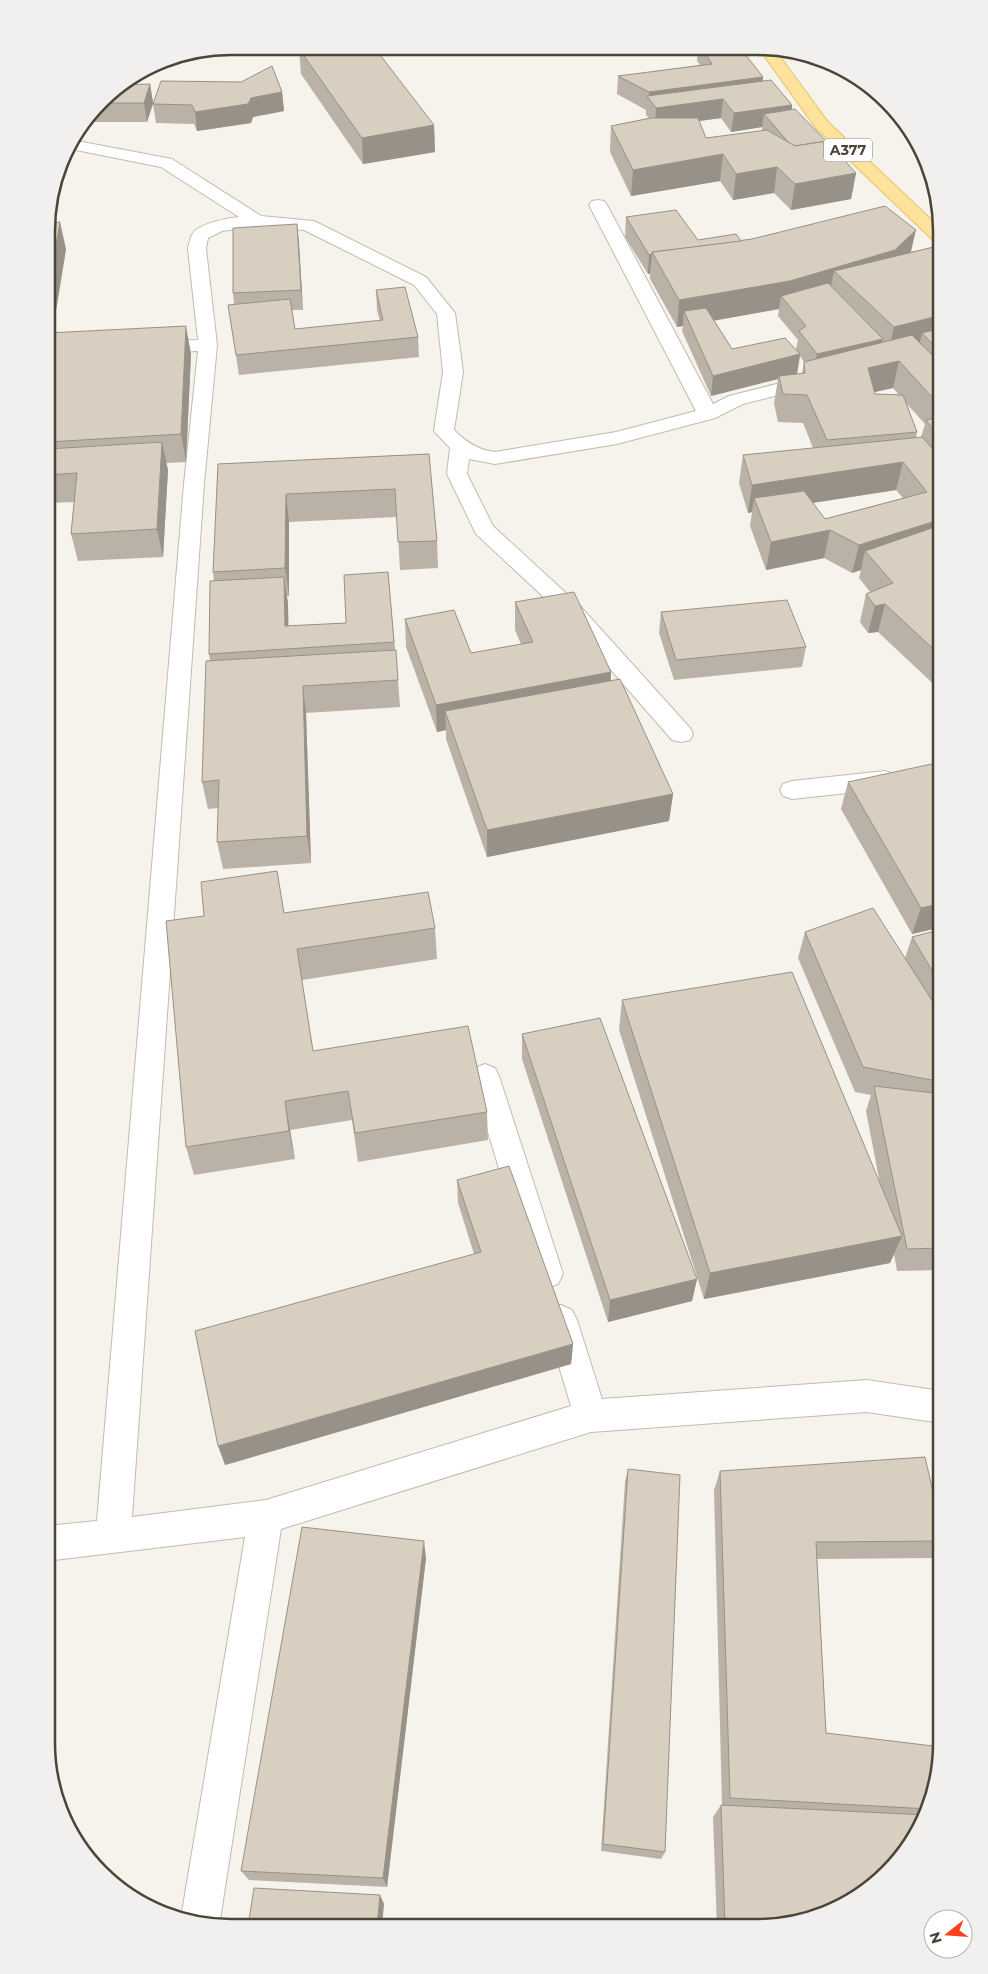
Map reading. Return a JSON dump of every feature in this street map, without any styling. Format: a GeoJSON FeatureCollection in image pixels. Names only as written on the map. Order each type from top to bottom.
{"type":"FeatureCollection","features":[{"type":"Feature","properties":{"kind":"main road","name":"A377"},"geometry":{"type":"LineString","coordinates":[[772,56],[822,125],[933,230]]}},
{"type":"Feature","properties":{"kind":"street"},"geometry":{"type":"LineString","coordinates":[[77,146],[166,163],[257,220]]}},
{"type":"Feature","properties":{"kind":"street"},"geometry":{"type":"LineString","coordinates":[[598,205],[708,414]]}},
{"type":"Feature","properties":{"kind":"street"},"geometry":{"type":"LineString","coordinates":[[114,1537],[194,493],[208,345],[197,249],[200,235],[216,227],[257,220],[308,224],[420,281],[446,313],[453,372],[444,431],[460,448],[480,456],[495,458],[617,438],[708,414],[736,400],[829,377]]}},
{"type":"Feature","properties":{"kind":"street"},"geometry":{"type":"LineString","coordinates":[[123,348],[208,345]]}},
{"type":"Feature","properties":{"kind":"street"},"geometry":{"type":"LineString","coordinates":[[460,448],[457,474],[484,529],[572,611],[681,734]]}},
{"type":"Feature","properties":{"kind":"street"},"geometry":{"type":"LineString","coordinates":[[792,790],[910,777]]}},
{"type":"Feature","properties":{"kind":"street"},"geometry":{"type":"LineString","coordinates":[[485,1076],[591,1416]]}},
{"type":"Feature","properties":{"kind":"street"},"geometry":{"type":"LineString","coordinates":[[55,1543],[266,1518],[591,1416],[867,1396],[933,1406]]}},
{"type":"Feature","properties":{"kind":"street"},"geometry":{"type":"LineString","coordinates":[[201,1916],[266,1518]]}},
{"type":"Feature","properties":{"kind":"building"},"geometry":{"type":"Polygon","coordinates":[[[303,55],[380,55],[434,125],[362,138],[303,55]]]}},
{"type":"Feature","properties":{"kind":"building"},"geometry":{"type":"Polygon","coordinates":[[[707,55],[746,55],[763,77],[649,92],[618,76],[712,64],[707,55]]]}},
{"type":"Feature","properties":{"kind":"building"},"geometry":{"type":"Polygon","coordinates":[[[272,66],[282,92],[251,98],[248,104],[195,112],[192,105],[153,104],[161,81],[241,82],[272,66]]]}},
{"type":"Feature","properties":{"kind":"building"},"geometry":{"type":"Polygon","coordinates":[[[771,80],[792,105],[734,113],[723,99],[656,108],[647,96],[771,80]]]}},
{"type":"Feature","properties":{"kind":"building"},"geometry":{"type":"Polygon","coordinates":[[[150,84],[144,103],[110,103],[124,91],[134,85],[150,84]]]}},
{"type":"Feature","properties":{"kind":"building"},"geometry":{"type":"Polygon","coordinates":[[[795,109],[826,141],[795,146],[789,143],[764,114],[795,109]]]}},
{"type":"Feature","properties":{"kind":"building"},"geometry":{"type":"Polygon","coordinates":[[[651,118],[698,118],[706,138],[767,130],[795,146],[827,141],[856,173],[795,184],[777,167],[736,174],[723,154],[633,170],[611,126],[651,118]]]}},
{"type":"Feature","properties":{"kind":"building"},"geometry":{"type":"Polygon","coordinates":[[[885,206],[916,230],[895,250],[790,281],[679,300],[652,252],[752,239],[885,206]]]}},
{"type":"Feature","properties":{"kind":"building"},"geometry":{"type":"Polygon","coordinates":[[[676,210],[698,240],[736,234],[741,241],[652,252],[649,255],[626,217],[676,210]]]}},
{"type":"Feature","properties":{"kind":"building"},"geometry":{"type":"Polygon","coordinates":[[[55,222],[60,222],[55,251],[55,222]]]}},
{"type":"Feature","properties":{"kind":"building"},"geometry":{"type":"Polygon","coordinates":[[[297,224],[301,290],[233,293],[233,228],[297,224]]]}},
{"type":"Feature","properties":{"kind":"building"},"geometry":{"type":"Polygon","coordinates":[[[933,247],[933,317],[894,327],[834,271],[933,247]]]}},
{"type":"Feature","properties":{"kind":"building"},"geometry":{"type":"Polygon","coordinates":[[[828,283],[883,339],[817,354],[799,331],[806,326],[781,296],[828,283]]]}},
{"type":"Feature","properties":{"kind":"building"},"geometry":{"type":"Polygon","coordinates":[[[405,287],[418,337],[236,355],[228,305],[290,299],[295,329],[383,320],[376,290],[405,287]]]}},
{"type":"Feature","properties":{"kind":"building"},"geometry":{"type":"Polygon","coordinates":[[[706,308],[732,349],[785,338],[800,354],[713,376],[684,311],[706,308]]]}},
{"type":"Feature","properties":{"kind":"building"},"geometry":{"type":"Polygon","coordinates":[[[186,326],[181,434],[55,442],[55,333],[186,326]]]}},
{"type":"Feature","properties":{"kind":"building"},"geometry":{"type":"Polygon","coordinates":[[[933,330],[933,344],[922,333],[933,330]]]}},
{"type":"Feature","properties":{"kind":"building"},"geometry":{"type":"Polygon","coordinates":[[[912,335],[933,356],[933,396],[931,396],[899,361],[868,368],[875,394],[903,395],[917,432],[827,440],[807,395],[783,394],[779,376],[805,373],[804,362],[912,335]]]}},
{"type":"Feature","properties":{"kind":"building"},"geometry":{"type":"Polygon","coordinates":[[[933,419],[933,429],[926,420],[933,419]]]}},
{"type":"Feature","properties":{"kind":"building"},"geometry":{"type":"Polygon","coordinates":[[[922,437],[933,449],[933,522],[859,545],[830,530],[771,542],[754,498],[804,491],[825,519],[927,492],[903,462],[752,485],[743,455],[922,437]]]}},
{"type":"Feature","properties":{"kind":"building"},"geometry":{"type":"Polygon","coordinates":[[[162,442],[157,529],[71,534],[77,473],[55,475],[55,449],[162,442]]]}},
{"type":"Feature","properties":{"kind":"building"},"geometry":{"type":"Polygon","coordinates":[[[429,454],[437,541],[398,542],[395,489],[286,494],[285,568],[213,572],[218,464],[429,454]]]}},
{"type":"Feature","properties":{"kind":"building"},"geometry":{"type":"Polygon","coordinates":[[[933,528],[933,649],[885,604],[875,606],[866,594],[893,583],[865,551],[933,528]]]}},
{"type":"Feature","properties":{"kind":"building"},"geometry":{"type":"Polygon","coordinates":[[[388,572],[394,642],[209,654],[210,581],[284,577],[285,626],[346,623],[344,575],[388,572]]]}},
{"type":"Feature","properties":{"kind":"building"},"geometry":{"type":"Polygon","coordinates":[[[574,592],[611,672],[436,705],[405,619],[454,610],[471,653],[533,642],[515,602],[574,592]]]}},
{"type":"Feature","properties":{"kind":"building"},"geometry":{"type":"Polygon","coordinates":[[[787,600],[806,647],[676,660],[661,612],[787,600]]]}},
{"type":"Feature","properties":{"kind":"building"},"geometry":{"type":"Polygon","coordinates":[[[396,650],[398,680],[303,686],[307,836],[217,842],[219,780],[202,782],[206,661],[396,650]]]}},
{"type":"Feature","properties":{"kind":"building"},"geometry":{"type":"Polygon","coordinates":[[[620,679],[673,794],[487,830],[445,711],[620,679]]]}},
{"type":"Feature","properties":{"kind":"building"},"geometry":{"type":"Polygon","coordinates":[[[933,764],[933,905],[921,908],[848,782],[933,764]]]}},
{"type":"Feature","properties":{"kind":"building"},"geometry":{"type":"Polygon","coordinates":[[[277,871],[284,913],[428,892],[435,928],[297,949],[313,1051],[468,1026],[487,1112],[355,1133],[348,1091],[285,1101],[289,1131],[186,1147],[166,921],[204,916],[201,882],[277,871]]]}},
{"type":"Feature","properties":{"kind":"building"},"geometry":{"type":"Polygon","coordinates":[[[873,908],[933,1002],[933,1080],[863,1067],[805,932],[873,908]]]}},
{"type":"Feature","properties":{"kind":"building"},"geometry":{"type":"Polygon","coordinates":[[[933,931],[933,972],[912,937],[933,931]]]}},
{"type":"Feature","properties":{"kind":"building"},"geometry":{"type":"Polygon","coordinates":[[[792,972],[902,1236],[710,1273],[622,1000],[792,972]]]}},
{"type":"Feature","properties":{"kind":"building"},"geometry":{"type":"Polygon","coordinates":[[[600,1018],[697,1279],[610,1300],[522,1034],[600,1018]]]}},
{"type":"Feature","properties":{"kind":"building"},"geometry":{"type":"Polygon","coordinates":[[[874,1086],[933,1093],[933,1248],[907,1249],[874,1086]]]}},
{"type":"Feature","properties":{"kind":"building"},"geometry":{"type":"Polygon","coordinates":[[[509,1166],[573,1344],[218,1446],[195,1331],[481,1252],[457,1180],[509,1166]]]}},
{"type":"Feature","properties":{"kind":"building"},"geometry":{"type":"Polygon","coordinates":[[[925,1457],[933,1492],[933,1541],[816,1542],[826,1733],[933,1746],[930,1778],[921,1809],[730,1798],[720,1471],[925,1457]]]}},
{"type":"Feature","properties":{"kind":"building"},"geometry":{"type":"Polygon","coordinates":[[[628,1469],[680,1475],[665,1852],[603,1844],[628,1469]]]}},
{"type":"Feature","properties":{"kind":"building"},"geometry":{"type":"Polygon","coordinates":[[[302,1527],[424,1541],[383,1878],[241,1871],[302,1527]]]}},
{"type":"Feature","properties":{"kind":"building"},"geometry":{"type":"Polygon","coordinates":[[[721,1805],[918,1815],[897,1850],[882,1868],[864,1883],[835,1901],[814,1910],[792,1916],[769,1919],[725,1919],[721,1805]]]}},
{"type":"Feature","properties":{"kind":"building"},"geometry":{"type":"Polygon","coordinates":[[[254,1888],[380,1895],[378,1919],[249,1919],[254,1888]]]}}]}
